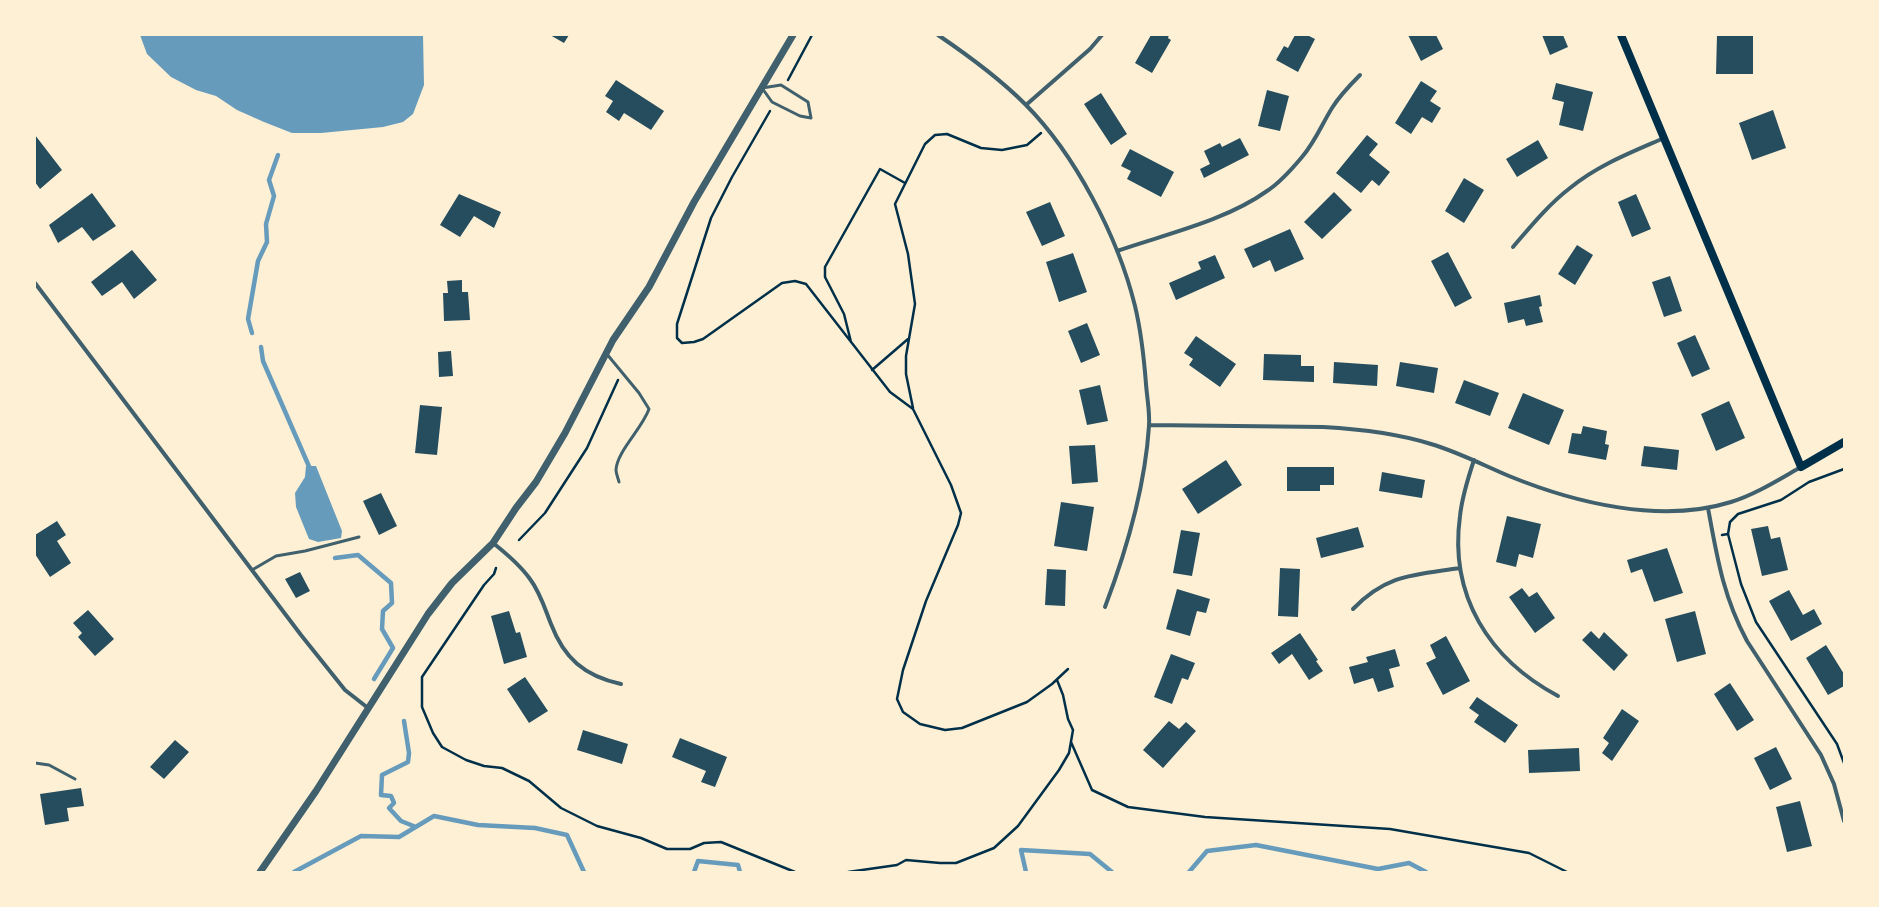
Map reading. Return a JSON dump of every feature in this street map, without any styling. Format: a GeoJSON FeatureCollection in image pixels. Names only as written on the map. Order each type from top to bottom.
{"type":"FeatureCollection","features":[{"type":"Feature","properties":{"kind":"main road"},"geometry":{"type":"LineString","coordinates":[[1621,35],[1801,467],[1844,442]]}},
{"type":"Feature","properties":{"kind":"street"},"geometry":{"type":"LineString","coordinates":[[260,872],[316,792],[428,614],[452,583],[493,543],[550,459],[613,340],[649,287],[694,202],[793,35]]}},
{"type":"Feature","properties":{"kind":"street"},"geometry":{"type":"LineString","coordinates":[[938,35],[969,56],[1026,105],[1071,162],[1096,206],[1117,251],[1135,306],[1143,356],[1149,425],[1141,483],[1121,565],[1105,606]]}},
{"type":"Feature","properties":{"kind":"street"},"geometry":{"type":"LineString","coordinates":[[1026,105],[1090,49],[1102,35]]}},
{"type":"Feature","properties":{"kind":"street"},"geometry":{"type":"LineString","coordinates":[[1117,251],[1220,217],[1268,191],[1288,174],[1304,156],[1332,108],[1345,90],[1360,75]]}},
{"type":"Feature","properties":{"kind":"street"},"geometry":{"type":"LineString","coordinates":[[1513,247],[1550,204],[1571,187],[1594,171],[1664,138]]}},
{"type":"Feature","properties":{"kind":"street"},"geometry":{"type":"LineString","coordinates":[[35,283],[252,570],[345,690],[368,708]]}},
{"type":"Feature","properties":{"kind":"street"},"geometry":{"type":"LineString","coordinates":[[1149,425],[1349,428],[1388,434],[1430,444],[1474,460],[1536,486],[1573,497],[1618,507],[1654,512],[1683,512],[1731,502],[1756,493],[1801,467]]}},
{"type":"Feature","properties":{"kind":"street"},"geometry":{"type":"LineString","coordinates":[[1474,460],[1464,494],[1460,516],[1458,545],[1460,568],[1468,598],[1485,634],[1498,652],[1537,685],[1558,696]]}},
{"type":"Feature","properties":{"kind":"street"},"geometry":{"type":"LineString","coordinates":[[1708,508],[1727,597],[1736,621],[1746,641],[1822,755],[1834,784],[1844,822]]}},
{"type":"Feature","properties":{"kind":"street"},"geometry":{"type":"LineString","coordinates":[[493,543],[516,562],[531,580],[552,626],[564,648],[576,665],[590,675],[621,684]]}},
{"type":"Feature","properties":{"kind":"street"},"geometry":{"type":"LineString","coordinates":[[1352,609],[1370,592],[1397,578],[1460,568]]}},
{"type":"Feature","properties":{"kind":"lane"},"geometry":{"type":"LineString","coordinates":[[781,85],[808,102],[811,118],[800,116],[775,103],[762,88],[781,85]]}},
{"type":"Feature","properties":{"kind":"lane"},"geometry":{"type":"LineString","coordinates":[[606,353],[639,393],[649,409],[646,418],[619,459],[616,471],[619,482]]}},
{"type":"Feature","properties":{"kind":"lane"},"geometry":{"type":"LineString","coordinates":[[252,570],[276,556],[305,551],[359,537]]}},
{"type":"Feature","properties":{"kind":"lane"},"geometry":{"type":"LineString","coordinates":[[35,763],[49,764],[75,779]]}},
{"type":"Feature","properties":{"kind":"path"},"geometry":{"type":"LineString","coordinates":[[784,87],[812,35]]}},
{"type":"Feature","properties":{"kind":"path"},"geometry":{"type":"LineString","coordinates":[[775,103],[732,177],[711,218],[677,324],[677,338],[682,343],[694,342],[703,339],[782,283],[795,281],[806,284],[890,392],[913,409]]}},
{"type":"Feature","properties":{"kind":"path"},"geometry":{"type":"LineString","coordinates":[[1046,129],[1027,145],[1002,150],[981,148],[947,134],[935,135],[925,144],[894,204],[908,254],[915,304],[908,339],[906,374],[913,409],[951,485],[961,513],[958,525],[926,601],[903,670],[896,699],[903,712],[920,724],[945,730],[962,728],[1027,702],[1068,669]]}},
{"type":"Feature","properties":{"kind":"path"},"geometry":{"type":"LineString","coordinates":[[851,343],[844,314],[825,277],[825,267],[858,205],[880,169],[905,183]]}},
{"type":"Feature","properties":{"kind":"path"},"geometry":{"type":"LineString","coordinates":[[872,370],[908,339]]}},
{"type":"Feature","properties":{"kind":"path"},"geometry":{"type":"LineString","coordinates":[[519,540],[545,513],[586,448],[622,372]]}},
{"type":"Feature","properties":{"kind":"path"},"geometry":{"type":"LineString","coordinates":[[1844,469],[1809,482],[1781,500],[1738,514],[1730,522],[1728,534],[1741,584],[1756,622],[1836,744],[1844,763]]}},
{"type":"Feature","properties":{"kind":"path"},"geometry":{"type":"LineString","coordinates":[[1713,536],[1728,534]]}},
{"type":"Feature","properties":{"kind":"path"},"geometry":{"type":"LineString","coordinates":[[496,568],[494,574],[484,584],[422,676],[422,708],[433,733],[442,747],[466,760],[484,766],[502,768],[529,781],[561,808],[597,826],[641,838],[667,849],[690,849],[704,843],[721,842],[781,868],[795,872]]}},
{"type":"Feature","properties":{"kind":"path"},"geometry":{"type":"LineString","coordinates":[[848,872],[897,865],[906,860],[956,863],[994,848],[1018,826],[1059,770],[1069,753],[1073,730],[1068,719],[1063,695],[1056,680]]}},
{"type":"Feature","properties":{"kind":"path"},"geometry":{"type":"LineString","coordinates":[[1071,742],[1092,790],[1128,807],[1205,818],[1390,829],[1529,853],[1567,872]]}},
{"type":"Feature","properties":{"kind":"water"},"geometry":{"type":"Polygon","coordinates":[[[140,35],[423,35],[424,85],[413,114],[403,122],[383,127],[321,133],[292,133],[237,110],[216,96],[196,90],[171,77],[147,54],[140,35]]]}},
{"type":"Feature","properties":{"kind":"water"},"geometry":{"type":"Polygon","coordinates":[[[306,466],[316,466],[342,531],[341,538],[318,542],[309,539],[296,507],[295,493],[305,477],[306,466]]]}},
{"type":"Feature","properties":{"kind":"building"},"geometry":{"type":"Polygon","coordinates":[[[550,35],[569,35],[564,43],[550,35]]]}},
{"type":"Feature","properties":{"kind":"building"},"geometry":{"type":"Polygon","coordinates":[[[1151,35],[1169,35],[1168,38],[1171,40],[1152,73],[1135,63],[1151,35]]]}},
{"type":"Feature","properties":{"kind":"building"},"geometry":{"type":"Polygon","coordinates":[[[1295,35],[1307,35],[1315,39],[1298,72],[1276,60],[1284,46],[1288,48],[1295,35]]]}},
{"type":"Feature","properties":{"kind":"building"},"geometry":{"type":"Polygon","coordinates":[[[1408,35],[1436,35],[1443,49],[1421,61],[1408,35]]]}},
{"type":"Feature","properties":{"kind":"building"},"geometry":{"type":"Polygon","coordinates":[[[1542,35],[1563,35],[1568,47],[1550,55],[1542,35]]]}},
{"type":"Feature","properties":{"kind":"building"},"geometry":{"type":"Polygon","coordinates":[[[1717,35],[1753,35],[1753,74],[1716,74],[1717,35]]]}},
{"type":"Feature","properties":{"kind":"building"},"geometry":{"type":"Polygon","coordinates":[[[616,80],[664,111],[651,130],[624,113],[619,121],[606,112],[613,101],[605,96],[616,80]]]}},
{"type":"Feature","properties":{"kind":"building"},"geometry":{"type":"Polygon","coordinates":[[[1421,81],[1437,91],[1430,101],[1441,108],[1432,123],[1422,117],[1411,134],[1395,123],[1421,81]]]}},
{"type":"Feature","properties":{"kind":"building"},"geometry":{"type":"Polygon","coordinates":[[[1556,83],[1593,92],[1583,131],[1559,125],[1564,102],[1552,99],[1556,83]]]}},
{"type":"Feature","properties":{"kind":"building"},"geometry":{"type":"Polygon","coordinates":[[[1267,90],[1289,96],[1280,131],[1258,126],[1267,90]]]}},
{"type":"Feature","properties":{"kind":"building"},"geometry":{"type":"Polygon","coordinates":[[[1101,93],[1127,134],[1111,145],[1084,104],[1101,93]]]}},
{"type":"Feature","properties":{"kind":"building"},"geometry":{"type":"Polygon","coordinates":[[[1773,110],[1786,148],[1752,160],[1739,123],[1773,110]]]}},
{"type":"Feature","properties":{"kind":"building"},"geometry":{"type":"Polygon","coordinates":[[[35,135],[62,170],[40,189],[35,182],[35,135]]]}},
{"type":"Feature","properties":{"kind":"building"},"geometry":{"type":"Polygon","coordinates":[[[1367,135],[1378,144],[1369,155],[1390,172],[1379,186],[1372,180],[1361,193],[1336,173],[1367,135]]]}},
{"type":"Feature","properties":{"kind":"building"},"geometry":{"type":"Polygon","coordinates":[[[1240,138],[1249,155],[1204,178],[1200,169],[1210,164],[1204,151],[1220,143],[1222,147],[1240,138]]]}},
{"type":"Feature","properties":{"kind":"building"},"geometry":{"type":"Polygon","coordinates":[[[1538,140],[1548,158],[1517,177],[1506,159],[1538,140]]]}},
{"type":"Feature","properties":{"kind":"building"},"geometry":{"type":"Polygon","coordinates":[[[1130,149],[1174,172],[1161,197],[1127,179],[1131,171],[1121,166],[1130,149]]]}},
{"type":"Feature","properties":{"kind":"building"},"geometry":{"type":"Polygon","coordinates":[[[1464,178],[1484,190],[1464,223],[1445,211],[1464,178]]]}},
{"type":"Feature","properties":{"kind":"building"},"geometry":{"type":"Polygon","coordinates":[[[1334,192],[1352,210],[1322,239],[1304,222],[1334,192]]]}},
{"type":"Feature","properties":{"kind":"building"},"geometry":{"type":"Polygon","coordinates":[[[92,193],[116,226],[93,241],[82,227],[58,243],[49,225],[92,193]]]}},
{"type":"Feature","properties":{"kind":"building"},"geometry":{"type":"Polygon","coordinates":[[[459,194],[501,212],[494,228],[474,216],[460,237],[440,225],[459,194]]]}},
{"type":"Feature","properties":{"kind":"building"},"geometry":{"type":"Polygon","coordinates":[[[1636,194],[1651,229],[1632,237],[1618,202],[1636,194]]]}},
{"type":"Feature","properties":{"kind":"building"},"geometry":{"type":"Polygon","coordinates":[[[1050,202],[1065,236],[1042,246],[1026,212],[1050,202]]]}},
{"type":"Feature","properties":{"kind":"building"},"geometry":{"type":"Polygon","coordinates":[[[1290,229],[1304,259],[1275,272],[1270,260],[1253,268],[1244,249],[1290,229]]]}},
{"type":"Feature","properties":{"kind":"building"},"geometry":{"type":"Polygon","coordinates":[[[1577,245],[1593,255],[1575,285],[1558,274],[1577,245]]]}},
{"type":"Feature","properties":{"kind":"building"},"geometry":{"type":"Polygon","coordinates":[[[132,250],[157,280],[134,299],[122,282],[102,296],[91,282],[132,250]]]}},
{"type":"Feature","properties":{"kind":"building"},"geometry":{"type":"Polygon","coordinates":[[[1448,252],[1472,298],[1455,307],[1431,261],[1448,252]]]}},
{"type":"Feature","properties":{"kind":"building"},"geometry":{"type":"Polygon","coordinates":[[[1073,253],[1087,292],[1059,302],[1046,262],[1073,253]]]}},
{"type":"Feature","properties":{"kind":"building"},"geometry":{"type":"Polygon","coordinates":[[[1215,255],[1225,278],[1176,300],[1169,283],[1201,269],[1198,262],[1215,255]]]}},
{"type":"Feature","properties":{"kind":"building"},"geometry":{"type":"Polygon","coordinates":[[[1670,276],[1682,311],[1664,317],[1652,282],[1670,276]]]}},
{"type":"Feature","properties":{"kind":"building"},"geometry":{"type":"Polygon","coordinates":[[[462,280],[462,292],[468,292],[470,320],[444,321],[443,293],[448,293],[447,281],[462,280]]]}},
{"type":"Feature","properties":{"kind":"building"},"geometry":{"type":"Polygon","coordinates":[[[1540,295],[1542,306],[1539,307],[1543,322],[1526,326],[1524,319],[1508,323],[1504,303],[1540,295]]]}},
{"type":"Feature","properties":{"kind":"building"},"geometry":{"type":"Polygon","coordinates":[[[1087,323],[1100,355],[1081,363],[1068,331],[1087,323]]]}},
{"type":"Feature","properties":{"kind":"building"},"geometry":{"type":"Polygon","coordinates":[[[1695,335],[1710,369],[1692,377],[1677,343],[1695,335]]]}},
{"type":"Feature","properties":{"kind":"building"},"geometry":{"type":"Polygon","coordinates":[[[1196,336],[1236,364],[1220,387],[1189,365],[1193,359],[1184,353],[1196,336]]]}},
{"type":"Feature","properties":{"kind":"building"},"geometry":{"type":"Polygon","coordinates":[[[451,351],[453,376],[439,377],[438,352],[451,351]]]}},
{"type":"Feature","properties":{"kind":"building"},"geometry":{"type":"Polygon","coordinates":[[[1264,354],[1301,355],[1301,366],[1314,366],[1314,382],[1263,380],[1264,354]]]}},
{"type":"Feature","properties":{"kind":"building"},"geometry":{"type":"Polygon","coordinates":[[[1334,362],[1378,365],[1377,386],[1333,383],[1334,362]]]}},
{"type":"Feature","properties":{"kind":"building"},"geometry":{"type":"Polygon","coordinates":[[[1400,362],[1438,368],[1434,393],[1396,386],[1400,362]]]}},
{"type":"Feature","properties":{"kind":"building"},"geometry":{"type":"Polygon","coordinates":[[[1464,380],[1499,393],[1490,416],[1455,403],[1464,380]]]}},
{"type":"Feature","properties":{"kind":"building"},"geometry":{"type":"Polygon","coordinates":[[[1100,385],[1108,421],[1087,425],[1079,390],[1100,385]]]}},
{"type":"Feature","properties":{"kind":"building"},"geometry":{"type":"Polygon","coordinates":[[[1523,393],[1564,410],[1549,445],[1508,428],[1523,393]]]}},
{"type":"Feature","properties":{"kind":"building"},"geometry":{"type":"Polygon","coordinates":[[[1729,401],[1745,438],[1716,451],[1701,414],[1729,401]]]}},
{"type":"Feature","properties":{"kind":"building"},"geometry":{"type":"Polygon","coordinates":[[[420,405],[442,407],[437,455],[415,453],[420,405]]]}},
{"type":"Feature","properties":{"kind":"building"},"geometry":{"type":"Polygon","coordinates":[[[1583,426],[1607,431],[1605,444],[1609,445],[1606,460],[1568,453],[1572,433],[1581,434],[1583,426]]]}},
{"type":"Feature","properties":{"kind":"building"},"geometry":{"type":"Polygon","coordinates":[[[1095,445],[1098,482],[1072,484],[1069,446],[1095,445]]]}},
{"type":"Feature","properties":{"kind":"building"},"geometry":{"type":"Polygon","coordinates":[[[1644,446],[1679,450],[1677,470],[1641,466],[1644,446]]]}},
{"type":"Feature","properties":{"kind":"building"},"geometry":{"type":"Polygon","coordinates":[[[1226,460],[1242,485],[1198,514],[1182,489],[1226,460]]]}},
{"type":"Feature","properties":{"kind":"building"},"geometry":{"type":"Polygon","coordinates":[[[1287,467],[1334,467],[1334,485],[1320,485],[1320,491],[1287,491],[1287,467]]]}},
{"type":"Feature","properties":{"kind":"building"},"geometry":{"type":"Polygon","coordinates":[[[1382,472],[1425,480],[1422,498],[1379,491],[1382,472]]]}},
{"type":"Feature","properties":{"kind":"building"},"geometry":{"type":"Polygon","coordinates":[[[381,493],[397,526],[379,535],[363,501],[381,493]]]}},
{"type":"Feature","properties":{"kind":"building"},"geometry":{"type":"Polygon","coordinates":[[[1061,502],[1094,507],[1087,551],[1054,546],[1061,502]]]}},
{"type":"Feature","properties":{"kind":"building"},"geometry":{"type":"Polygon","coordinates":[[[1507,516],[1541,524],[1533,558],[1519,554],[1516,567],[1496,562],[1507,516]]]}},
{"type":"Feature","properties":{"kind":"building"},"geometry":{"type":"Polygon","coordinates":[[[57,521],[66,535],[57,541],[71,563],[50,577],[35,554],[35,535],[57,521]]]}},
{"type":"Feature","properties":{"kind":"building"},"geometry":{"type":"Polygon","coordinates":[[[1768,526],[1771,539],[1780,537],[1788,570],[1762,576],[1751,529],[1768,526]]]}},
{"type":"Feature","properties":{"kind":"building"},"geometry":{"type":"Polygon","coordinates":[[[1358,527],[1364,547],[1321,558],[1316,538],[1358,527]]]}},
{"type":"Feature","properties":{"kind":"building"},"geometry":{"type":"Polygon","coordinates":[[[1181,530],[1200,533],[1192,576],[1173,573],[1181,530]]]}},
{"type":"Feature","properties":{"kind":"building"},"geometry":{"type":"Polygon","coordinates":[[[1667,548],[1683,593],[1654,602],[1642,569],[1631,573],[1627,560],[1667,548]]]}},
{"type":"Feature","properties":{"kind":"building"},"geometry":{"type":"Polygon","coordinates":[[[1280,568],[1300,569],[1298,617],[1278,616],[1280,568]]]}},
{"type":"Feature","properties":{"kind":"building"},"geometry":{"type":"Polygon","coordinates":[[[1047,569],[1066,570],[1065,606],[1045,605],[1047,569]]]}},
{"type":"Feature","properties":{"kind":"building"},"geometry":{"type":"Polygon","coordinates":[[[300,572],[310,591],[296,598],[285,579],[300,572]]]}},
{"type":"Feature","properties":{"kind":"building"},"geometry":{"type":"Polygon","coordinates":[[[1522,588],[1529,597],[1537,592],[1555,618],[1535,633],[1509,597],[1522,588]]]}},
{"type":"Feature","properties":{"kind":"building"},"geometry":{"type":"Polygon","coordinates":[[[1177,589],[1210,599],[1206,613],[1197,611],[1190,636],[1166,629],[1177,589]]]}},
{"type":"Feature","properties":{"kind":"building"},"geometry":{"type":"Polygon","coordinates":[[[1789,590],[1803,615],[1814,609],[1822,624],[1791,641],[1769,601],[1789,590]]]}},
{"type":"Feature","properties":{"kind":"building"},"geometry":{"type":"Polygon","coordinates":[[[88,610],[114,639],[95,656],[78,637],[82,633],[73,623],[88,610]]]}},
{"type":"Feature","properties":{"kind":"building"},"geometry":{"type":"Polygon","coordinates":[[[509,611],[516,633],[520,632],[527,657],[504,664],[491,616],[509,611]]]}},
{"type":"Feature","properties":{"kind":"building"},"geometry":{"type":"Polygon","coordinates":[[[1695,611],[1706,654],[1677,662],[1665,619],[1695,611]]]}},
{"type":"Feature","properties":{"kind":"building"},"geometry":{"type":"Polygon","coordinates":[[[1591,631],[1599,639],[1604,632],[1628,655],[1614,671],[1582,640],[1591,631]]]}},
{"type":"Feature","properties":{"kind":"building"},"geometry":{"type":"Polygon","coordinates":[[[1300,633],[1318,660],[1316,661],[1323,671],[1309,680],[1292,654],[1279,664],[1271,653],[1300,633]]]}},
{"type":"Feature","properties":{"kind":"building"},"geometry":{"type":"Polygon","coordinates":[[[1446,636],[1470,681],[1443,695],[1426,663],[1436,658],[1430,645],[1446,636]]]}},
{"type":"Feature","properties":{"kind":"building"},"geometry":{"type":"Polygon","coordinates":[[[1826,645],[1844,674],[1844,686],[1828,695],[1806,658],[1826,645]]]}},
{"type":"Feature","properties":{"kind":"building"},"geometry":{"type":"Polygon","coordinates":[[[1395,649],[1400,666],[1389,669],[1394,687],[1378,692],[1373,678],[1354,684],[1349,667],[1368,662],[1366,657],[1395,649]]]}},
{"type":"Feature","properties":{"kind":"building"},"geometry":{"type":"Polygon","coordinates":[[[1171,654],[1195,663],[1188,680],[1182,678],[1172,704],[1154,697],[1171,654]]]}},
{"type":"Feature","properties":{"kind":"building"},"geometry":{"type":"Polygon","coordinates":[[[525,677],[548,711],[529,723],[507,689],[525,677]]]}},
{"type":"Feature","properties":{"kind":"building"},"geometry":{"type":"Polygon","coordinates":[[[1730,683],[1754,720],[1737,731],[1714,694],[1730,683]]]}},
{"type":"Feature","properties":{"kind":"building"},"geometry":{"type":"Polygon","coordinates":[[[1477,697],[1518,725],[1505,743],[1474,722],[1479,715],[1469,708],[1477,697]]]}},
{"type":"Feature","properties":{"kind":"building"},"geometry":{"type":"Polygon","coordinates":[[[1622,709],[1639,721],[1612,761],[1602,753],[1609,743],[1603,738],[1622,709]]]}},
{"type":"Feature","properties":{"kind":"building"},"geometry":{"type":"Polygon","coordinates":[[[1169,721],[1179,729],[1186,722],[1196,731],[1163,768],[1143,750],[1169,721]]]}},
{"type":"Feature","properties":{"kind":"building"},"geometry":{"type":"Polygon","coordinates":[[[583,730],[628,744],[622,764],[577,750],[583,730]]]}},
{"type":"Feature","properties":{"kind":"building"},"geometry":{"type":"Polygon","coordinates":[[[680,738],[727,757],[715,787],[701,782],[706,771],[672,757],[680,738]]]}},
{"type":"Feature","properties":{"kind":"building"},"geometry":{"type":"Polygon","coordinates":[[[175,740],[189,752],[164,779],[150,767],[175,740]]]}},
{"type":"Feature","properties":{"kind":"building"},"geometry":{"type":"Polygon","coordinates":[[[1776,747],[1792,779],[1770,790],[1754,758],[1776,747]]]}},
{"type":"Feature","properties":{"kind":"building"},"geometry":{"type":"Polygon","coordinates":[[[1579,748],[1580,771],[1529,773],[1528,750],[1579,748]]]}},
{"type":"Feature","properties":{"kind":"building"},"geometry":{"type":"Polygon","coordinates":[[[81,788],[84,806],[67,808],[69,821],[45,825],[40,794],[81,788]]]}},
{"type":"Feature","properties":{"kind":"building"},"geometry":{"type":"Polygon","coordinates":[[[1800,801],[1812,846],[1787,852],[1776,807],[1800,801]]]}},
{"type":"Feature","properties":{"kind":"waterway"},"geometry":{"type":"LineString","coordinates":[[252,333],[248,319],[258,261],[267,242],[266,224],[274,196],[269,180],[278,155]]}},
{"type":"Feature","properties":{"kind":"waterway"},"geometry":{"type":"LineString","coordinates":[[261,347],[263,361],[311,471]]}},
{"type":"Feature","properties":{"kind":"waterway"},"geometry":{"type":"LineString","coordinates":[[335,558],[358,555],[391,583],[392,603],[383,611],[382,629],[393,648],[374,679]]}},
{"type":"Feature","properties":{"kind":"waterway"},"geometry":{"type":"LineString","coordinates":[[404,721],[409,753],[408,762],[382,775],[381,795],[391,796],[394,803],[389,808],[401,821],[416,827]]}},
{"type":"Feature","properties":{"kind":"waterway"},"geometry":{"type":"LineString","coordinates":[[294,872],[361,836],[399,837],[434,816],[478,825],[535,828],[567,835],[584,872]]}},
{"type":"Feature","properties":{"kind":"waterway"},"geometry":{"type":"LineString","coordinates":[[1189,872],[1207,851],[1256,845],[1378,869],[1409,863],[1426,872]]}},
{"type":"Feature","properties":{"kind":"waterway"},"geometry":{"type":"LineString","coordinates":[[1026,872],[1021,850],[1090,854],[1112,872]]}},
{"type":"Feature","properties":{"kind":"waterway"},"geometry":{"type":"LineString","coordinates":[[694,872],[698,861],[738,865],[740,872]]}}]}
